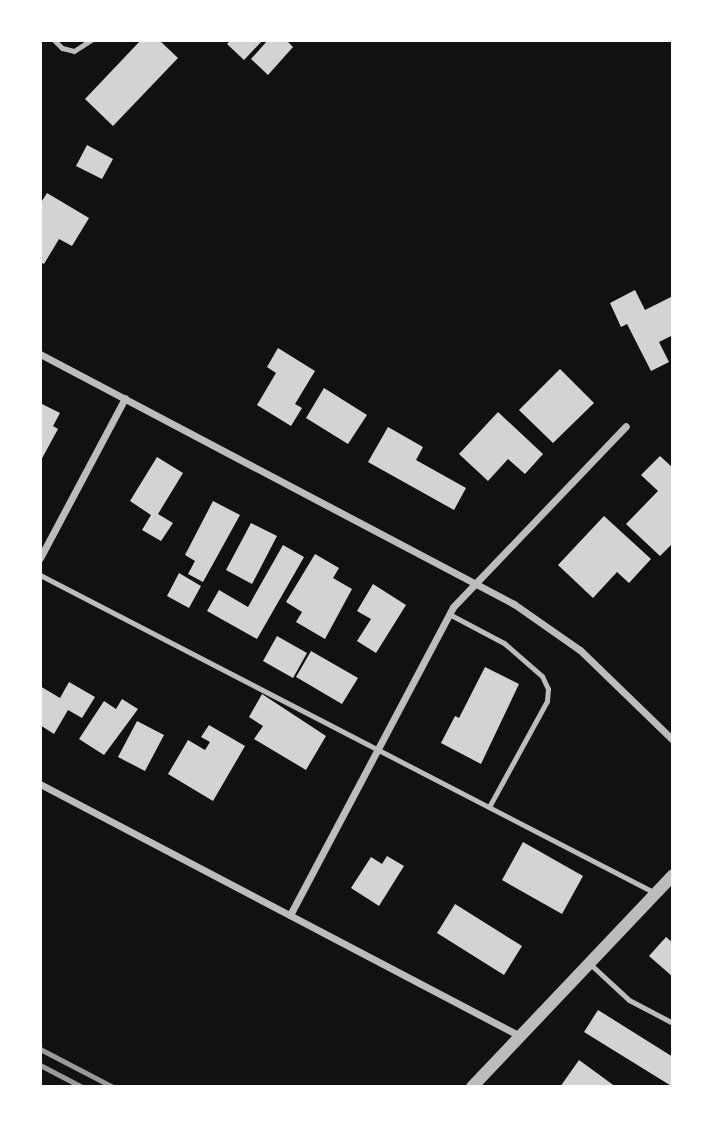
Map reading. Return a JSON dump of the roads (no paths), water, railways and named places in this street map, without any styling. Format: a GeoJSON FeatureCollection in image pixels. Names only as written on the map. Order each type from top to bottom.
{"type":"FeatureCollection","features":[{"type":"Feature","properties":{"kind":"street"},"geometry":{"type":"LineString","coordinates":[[40,354],[476,583],[549,625],[580,650],[673,740]]}},
{"type":"Feature","properties":{"kind":"street"},"geometry":{"type":"LineString","coordinates":[[40,558],[125,398]]}},
{"type":"Feature","properties":{"kind":"street"},"geometry":{"type":"LineString","coordinates":[[290,915],[449,614],[626,426]]}},
{"type":"Feature","properties":{"kind":"street"},"geometry":{"type":"LineString","coordinates":[[40,784],[520,1036]]}},
{"type":"Feature","properties":{"kind":"street"},"geometry":{"type":"LineString","coordinates":[[472,1087],[673,874]]}},
{"type":"Feature","properties":{"kind":"lane"},"geometry":{"type":"LineString","coordinates":[[54,40],[62,47],[74,51],[91,40]]}},
{"type":"Feature","properties":{"kind":"lane"},"geometry":{"type":"LineString","coordinates":[[40,575],[655,893]]}},
{"type":"Feature","properties":{"kind":"lane"},"geometry":{"type":"LineString","coordinates":[[449,614],[504,643],[542,676],[548,689],[547,701],[489,807]]}},
{"type":"Feature","properties":{"kind":"lane"},"geometry":{"type":"LineString","coordinates":[[589,963],[629,1000],[673,1023]]}},
{"type":"Feature","properties":{"kind":"railway"},"geometry":{"type":"LineString","coordinates":[[40,1049],[113,1087]]}},
{"type":"Feature","properties":{"kind":"railway"},"geometry":{"type":"LineString","coordinates":[[40,1065],[82,1087]]}}]}
